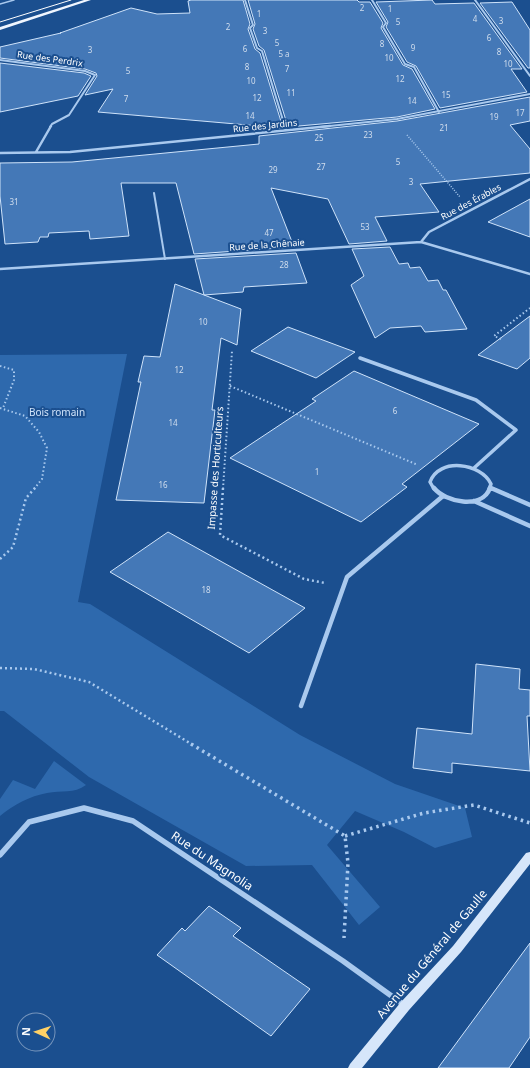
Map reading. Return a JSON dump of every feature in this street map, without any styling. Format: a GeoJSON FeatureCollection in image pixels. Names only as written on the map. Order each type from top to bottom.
{"type":"FeatureCollection","features":[{"type":"Feature","properties":{"kind":"main road"},"geometry":{"type":"LineString","coordinates":[[0,29],[89,0]]}},
{"type":"Feature","properties":{"kind":"main road","name":"Avenue du Général de Gaulle"},"geometry":{"type":"LineString","coordinates":[[354,1068],[404,1006],[457,949],[530,856]]}},
{"type":"Feature","properties":{"kind":"street"},"geometry":{"type":"LineString","coordinates":[[245,0],[253,25],[250,28],[257,48],[262,51],[286,130]]}},
{"type":"Feature","properties":{"kind":"street"},"geometry":{"type":"LineString","coordinates":[[372,0],[386,23],[383,26],[405,64],[414,68],[439,112]]}},
{"type":"Feature","properties":{"kind":"street"},"geometry":{"type":"LineString","coordinates":[[475,0],[530,76]]}},
{"type":"Feature","properties":{"kind":"street","name":"Rue des Perdrix"},"geometry":{"type":"LineString","coordinates":[[0,60],[86,71],[96,75],[69,115],[52,124],[36,152]]}},
{"type":"Feature","properties":{"kind":"street","name":"Rue des Jardins"},"geometry":{"type":"LineString","coordinates":[[0,153],[70,152],[394,120],[530,94]]}},
{"type":"Feature","properties":{"kind":"street","name":"Rue des Érables"},"geometry":{"type":"LineString","coordinates":[[421,242],[430,232],[530,179]]}},
{"type":"Feature","properties":{"kind":"street","name":"Rue de la Chênaie"},"geometry":{"type":"LineString","coordinates":[[0,269],[421,242],[530,274]]}},
{"type":"Feature","properties":{"kind":"street"},"geometry":{"type":"LineString","coordinates":[[360,358],[476,400],[516,430],[474,468]]}},
{"type":"Feature","properties":{"kind":"street"},"geometry":{"type":"LineString","coordinates":[[456,466],[474,468],[490,479],[491,488],[485,496],[473,500],[458,501],[443,496],[436,492],[430,482],[435,472],[440,469],[456,466]]}},
{"type":"Feature","properties":{"kind":"street"},"geometry":{"type":"LineString","coordinates":[[491,488],[530,505]]}},
{"type":"Feature","properties":{"kind":"street"},"geometry":{"type":"LineString","coordinates":[[301,706],[347,577],[443,496]]}},
{"type":"Feature","properties":{"kind":"street"},"geometry":{"type":"LineString","coordinates":[[473,500],[530,526]]}},
{"type":"Feature","properties":{"kind":"street","name":"Rue du Magnolia"},"geometry":{"type":"LineString","coordinates":[[0,855],[29,822],[84,808],[133,821],[342,960],[404,1006]]}},
{"type":"Feature","properties":{"kind":"lane"},"geometry":{"type":"LineString","coordinates":[[0,4],[14,0]]}},
{"type":"Feature","properties":{"kind":"lane"},"geometry":{"type":"LineString","coordinates":[[154,194],[165,259]]}},
{"type":"Feature","properties":{"kind":"path"},"geometry":{"type":"LineString","coordinates":[[394,120],[471,210]]}},
{"type":"Feature","properties":{"kind":"path"},"geometry":{"type":"LineString","coordinates":[[501,339],[494,336],[530,308]]}},
{"type":"Feature","properties":{"kind":"path","name":"Impasse des Horticulteurs"},"geometry":{"type":"LineString","coordinates":[[232,351],[220,535],[304,579],[344,586]]}},
{"type":"Feature","properties":{"kind":"path"},"geometry":{"type":"LineString","coordinates":[[0,366],[14,370],[14,380],[2,408],[25,416],[39,432],[47,448],[42,479],[26,498],[13,547],[0,560]]}},
{"type":"Feature","properties":{"kind":"path"},"geometry":{"type":"LineString","coordinates":[[230,386],[435,472]]}},
{"type":"Feature","properties":{"kind":"path"},"geometry":{"type":"LineString","coordinates":[[0,668],[34,669],[89,682],[345,836],[424,813],[474,805],[530,823]]}},
{"type":"Feature","properties":{"kind":"path"},"geometry":{"type":"LineString","coordinates":[[342,960],[348,863],[345,836]]}},
{"type":"Feature","properties":{"kind":"green space","name":"Bois romain"},"geometry":{"type":"Polygon","coordinates":[[[127,354],[78,602],[90,604],[300,735],[395,784],[465,808],[472,837],[435,848],[404,832],[355,811],[327,845],[380,907],[359,925],[312,865],[246,866],[89,777],[4,711],[0,711],[0,355],[127,354]]]}},
{"type":"Feature","properties":{"kind":"green space"},"geometry":{"type":"Polygon","coordinates":[[[54,761],[86,785],[77,790],[52,792],[34,796],[10,808],[0,816],[0,799],[13,780],[35,789],[54,761]]]}},
{"type":"Feature","properties":{"kind":"building"},"geometry":{"type":"Polygon","coordinates":[[[243,0],[250,24],[248,29],[255,49],[260,53],[283,128],[259,130],[259,126],[98,112],[113,89],[85,95],[97,76],[96,73],[85,69],[0,58],[0,47],[61,33],[131,8],[157,14],[190,13],[188,1],[243,0]]]}},
{"type":"Feature","properties":{"kind":"building"},"geometry":{"type":"Polygon","coordinates":[[[248,0],[357,0],[359,2],[370,2],[383,23],[381,28],[403,65],[412,69],[435,109],[397,117],[288,127],[264,50],[259,46],[253,29],[255,24],[248,0]]]}},
{"type":"Feature","properties":{"kind":"building"},"geometry":{"type":"Polygon","coordinates":[[[432,0],[435,4],[474,3],[522,69],[511,69],[527,92],[440,108],[416,66],[407,62],[386,27],[388,22],[376,2],[432,0]]]}},
{"type":"Feature","properties":{"kind":"building"},"geometry":{"type":"Polygon","coordinates":[[[512,2],[530,30],[530,68],[528,68],[480,3],[512,2]]]}},
{"type":"Feature","properties":{"kind":"building"},"geometry":{"type":"Polygon","coordinates":[[[0,63],[84,73],[91,76],[78,96],[0,112],[0,63]]]}},
{"type":"Feature","properties":{"kind":"building"},"geometry":{"type":"Polygon","coordinates":[[[530,97],[530,121],[510,125],[530,149],[530,173],[420,184],[439,212],[375,217],[387,241],[349,244],[328,199],[271,188],[294,247],[194,254],[176,183],[121,183],[129,236],[90,239],[89,231],[49,233],[48,237],[40,237],[38,242],[5,244],[0,196],[0,163],[72,162],[259,144],[259,136],[397,121],[530,97]]]}},
{"type":"Feature","properties":{"kind":"building"},"geometry":{"type":"Polygon","coordinates":[[[530,199],[530,237],[488,222],[530,199]]]}},
{"type":"Feature","properties":{"kind":"building"},"geometry":{"type":"Polygon","coordinates":[[[390,247],[399,264],[408,263],[410,268],[420,267],[428,281],[438,280],[443,290],[446,290],[467,329],[425,332],[421,326],[390,328],[375,338],[351,285],[364,276],[352,249],[390,247]]]}},
{"type":"Feature","properties":{"kind":"building"},"geometry":{"type":"Polygon","coordinates":[[[296,253],[307,283],[244,287],[243,292],[204,295],[195,259],[296,253]]]}},
{"type":"Feature","properties":{"kind":"building"},"geometry":{"type":"Polygon","coordinates":[[[175,284],[241,309],[237,345],[221,338],[212,410],[215,410],[204,503],[116,500],[141,382],[138,382],[144,356],[160,357],[175,284]]]}},
{"type":"Feature","properties":{"kind":"building"},"geometry":{"type":"Polygon","coordinates":[[[530,316],[530,358],[517,369],[478,355],[530,316]]]}},
{"type":"Feature","properties":{"kind":"building"},"geometry":{"type":"Polygon","coordinates":[[[288,327],[355,352],[316,378],[251,351],[288,327]]]}},
{"type":"Feature","properties":{"kind":"building"},"geometry":{"type":"Polygon","coordinates":[[[354,371],[479,424],[402,484],[407,487],[361,522],[230,458],[316,401],[312,399],[354,371]]]}},
{"type":"Feature","properties":{"kind":"building"},"geometry":{"type":"Polygon","coordinates":[[[168,532],[305,608],[249,653],[110,572],[168,532]]]}},
{"type":"Feature","properties":{"kind":"building"},"geometry":{"type":"Polygon","coordinates":[[[476,664],[520,669],[519,689],[530,690],[530,716],[527,716],[530,771],[452,763],[452,773],[413,768],[417,728],[472,734],[476,664]]]}},
{"type":"Feature","properties":{"kind":"building"},"geometry":{"type":"Polygon","coordinates":[[[209,906],[241,928],[233,936],[310,989],[271,1036],[157,955],[182,928],[185,931],[209,906]]]}},
{"type":"Feature","properties":{"kind":"building"},"geometry":{"type":"Polygon","coordinates":[[[530,943],[530,1037],[509,1068],[438,1068],[530,943]]]}},
{"type":"Feature","properties":{"kind":"tram line"},"geometry":{"type":"LineString","coordinates":[[0,22],[71,0]]}}]}
